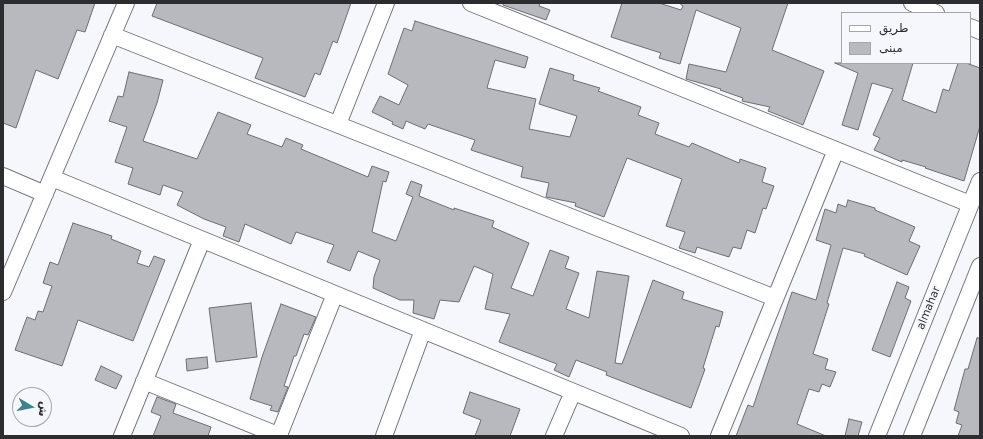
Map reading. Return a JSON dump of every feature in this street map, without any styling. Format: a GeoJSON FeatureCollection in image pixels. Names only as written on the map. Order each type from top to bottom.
{"type":"FeatureCollection","features":[{"type":"Feature","properties":{"kind":"street"},"geometry":{"type":"LineString","coordinates":[[3,292],[126,3]]}},
{"type":"Feature","properties":{"kind":"street"},"geometry":{"type":"LineString","coordinates":[[338,124],[386,3]]}},
{"type":"Feature","properties":{"kind":"street"},"geometry":{"type":"LineString","coordinates":[[471,3],[970,204]]}},
{"type":"Feature","properties":{"kind":"street"},"geometry":{"type":"LineString","coordinates":[[912,3],[934,12]]}},
{"type":"Feature","properties":{"kind":"street"},"geometry":{"type":"LineString","coordinates":[[112,35],[775,298]]}},
{"type":"Feature","properties":{"kind":"street"},"geometry":{"type":"LineString","coordinates":[[719,436],[836,150]]}},
{"type":"Feature","properties":{"kind":"street"},"geometry":{"type":"LineString","coordinates":[[3,176],[45,194]]}},
{"type":"Feature","properties":{"kind":"street"},"geometry":{"type":"LineString","coordinates":[[52,178],[681,436]]}},
{"type":"Feature","properties":{"kind":"street","name":"almahar"},"geometry":{"type":"LineString","coordinates":[[877,436],[980,181]]}},
{"type":"Feature","properties":{"kind":"street"},"geometry":{"type":"LineString","coordinates":[[122,436],[202,240]]}},
{"type":"Feature","properties":{"kind":"street"},"geometry":{"type":"LineString","coordinates":[[912,436],[980,266]]}},
{"type":"Feature","properties":{"kind":"street"},"geometry":{"type":"LineString","coordinates":[[144,381],[280,436],[336,294]]}},
{"type":"Feature","properties":{"kind":"street"},"geometry":{"type":"LineString","coordinates":[[384,436],[423,330]]}},
{"type":"Feature","properties":{"kind":"street"},"geometry":{"type":"LineString","coordinates":[[554,436],[573,392]]}},
{"type":"Feature","properties":{"kind":"building"},"geometry":{"type":"Polygon","coordinates":[[[3,3],[95,3],[85,32],[77,30],[58,79],[36,70],[16,128],[3,123],[3,3]]]}},
{"type":"Feature","properties":{"kind":"building"},"geometry":{"type":"Polygon","coordinates":[[[157,3],[351,3],[337,43],[333,41],[320,75],[315,73],[305,97],[255,78],[263,58],[152,16],[157,3]]]}},
{"type":"Feature","properties":{"kind":"building"},"geometry":{"type":"Polygon","coordinates":[[[503,3],[540,3],[539,6],[550,10],[546,20],[503,5],[503,3]]]}},
{"type":"Feature","properties":{"kind":"building"},"geometry":{"type":"Polygon","coordinates":[[[622,3],[659,3],[681,10],[683,6],[679,3],[788,3],[772,50],[824,71],[803,125],[768,111],[770,107],[742,101],[743,98],[720,90],[721,89],[686,79],[689,64],[726,72],[741,28],[696,10],[680,64],[659,58],[661,53],[611,37],[622,3]]]}},
{"type":"Feature","properties":{"kind":"building"},"geometry":{"type":"Polygon","coordinates":[[[415,21],[528,57],[525,68],[495,60],[487,88],[536,99],[529,129],[570,137],[577,116],[539,104],[550,68],[574,75],[573,80],[600,88],[598,91],[641,107],[638,115],[659,123],[655,134],[689,147],[692,143],[739,163],[740,159],[766,168],[762,182],[774,186],[766,209],[763,208],[755,233],[747,230],[741,249],[733,247],[729,257],[697,247],[695,253],[679,248],[685,232],[666,226],[682,179],[627,158],[604,217],[575,206],[576,203],[546,197],[549,183],[521,177],[523,167],[471,150],[475,140],[428,124],[425,129],[406,121],[403,129],[392,124],[393,122],[372,112],[380,96],[399,105],[408,85],[388,74],[404,28],[412,31],[415,21]]]}},
{"type":"Feature","properties":{"kind":"building"},"geometry":{"type":"Polygon","coordinates":[[[835,63],[913,64],[902,100],[936,113],[943,89],[949,91],[958,64],[969,64],[980,68],[980,126],[964,181],[925,168],[926,167],[902,160],[902,162],[874,150],[880,138],[873,135],[893,89],[872,83],[858,130],[842,125],[858,73],[835,63]]]}},
{"type":"Feature","properties":{"kind":"building"},"geometry":{"type":"Polygon","coordinates":[[[129,72],[163,80],[157,103],[143,141],[197,159],[218,112],[251,125],[247,134],[282,147],[286,138],[303,145],[301,149],[368,177],[372,166],[389,172],[386,182],[383,181],[372,232],[396,241],[413,197],[406,194],[411,181],[422,185],[419,196],[454,210],[454,208],[494,221],[492,227],[529,243],[511,288],[533,296],[550,250],[569,257],[565,268],[579,273],[566,309],[589,318],[597,271],[629,276],[615,363],[622,364],[653,280],[684,292],[682,299],[723,312],[719,327],[716,326],[703,368],[705,369],[691,408],[606,375],[607,372],[576,360],[569,377],[554,370],[557,364],[499,342],[510,314],[485,309],[493,274],[474,266],[459,302],[440,300],[434,319],[413,313],[414,300],[400,300],[373,288],[374,277],[380,260],[358,251],[350,271],[327,262],[334,245],[296,232],[291,244],[245,224],[239,242],[223,236],[226,227],[204,219],[177,205],[183,192],[163,185],[160,195],[128,184],[133,168],[115,162],[127,127],[109,121],[118,96],[123,97],[129,72]]]}},
{"type":"Feature","properties":{"kind":"building"},"geometry":{"type":"Polygon","coordinates":[[[848,200],[875,208],[875,210],[915,227],[909,241],[920,246],[907,275],[864,256],[865,254],[843,248],[827,303],[829,304],[813,354],[828,359],[825,369],[836,372],[830,387],[822,384],[819,392],[809,389],[797,424],[826,436],[736,436],[748,405],[753,407],[792,292],[816,300],[831,245],[816,240],[825,209],[836,213],[838,204],[846,207],[848,200]]]}},
{"type":"Feature","properties":{"kind":"building"},"geometry":{"type":"Polygon","coordinates":[[[73,223],[112,236],[111,239],[141,251],[137,263],[149,267],[154,256],[165,260],[133,341],[78,320],[62,366],[15,350],[27,317],[35,320],[38,311],[43,312],[52,286],[43,283],[50,262],[58,265],[73,223]]]}},
{"type":"Feature","properties":{"kind":"building"},"geometry":{"type":"Polygon","coordinates":[[[897,282],[909,287],[905,298],[911,301],[890,357],[872,350],[897,282]]]}},
{"type":"Feature","properties":{"kind":"building"},"geometry":{"type":"Polygon","coordinates":[[[251,303],[257,357],[216,362],[209,308],[251,303]]]}},
{"type":"Feature","properties":{"kind":"building"},"geometry":{"type":"Polygon","coordinates":[[[281,304],[316,317],[308,335],[304,334],[296,356],[294,356],[284,386],[288,387],[278,412],[270,410],[272,406],[250,399],[262,357],[281,304]]]}},
{"type":"Feature","properties":{"kind":"building"},"geometry":{"type":"Polygon","coordinates":[[[977,338],[980,338],[980,436],[958,436],[962,425],[956,423],[959,412],[954,410],[965,369],[968,369],[977,338]]]}},
{"type":"Feature","properties":{"kind":"building"},"geometry":{"type":"Polygon","coordinates":[[[207,357],[208,368],[187,371],[186,359],[207,357]]]}},
{"type":"Feature","properties":{"kind":"building"},"geometry":{"type":"Polygon","coordinates":[[[101,366],[122,376],[116,389],[95,380],[101,366]]]}},
{"type":"Feature","properties":{"kind":"building"},"geometry":{"type":"Polygon","coordinates":[[[470,392],[520,409],[510,436],[475,436],[481,420],[463,413],[470,392]]]}},
{"type":"Feature","properties":{"kind":"building"},"geometry":{"type":"Polygon","coordinates":[[[157,397],[176,404],[173,413],[211,427],[208,436],[153,436],[161,416],[151,412],[157,397]]]}},
{"type":"Feature","properties":{"kind":"building"},"geometry":{"type":"Polygon","coordinates":[[[849,419],[862,422],[858,436],[845,436],[849,419]]]}}]}
